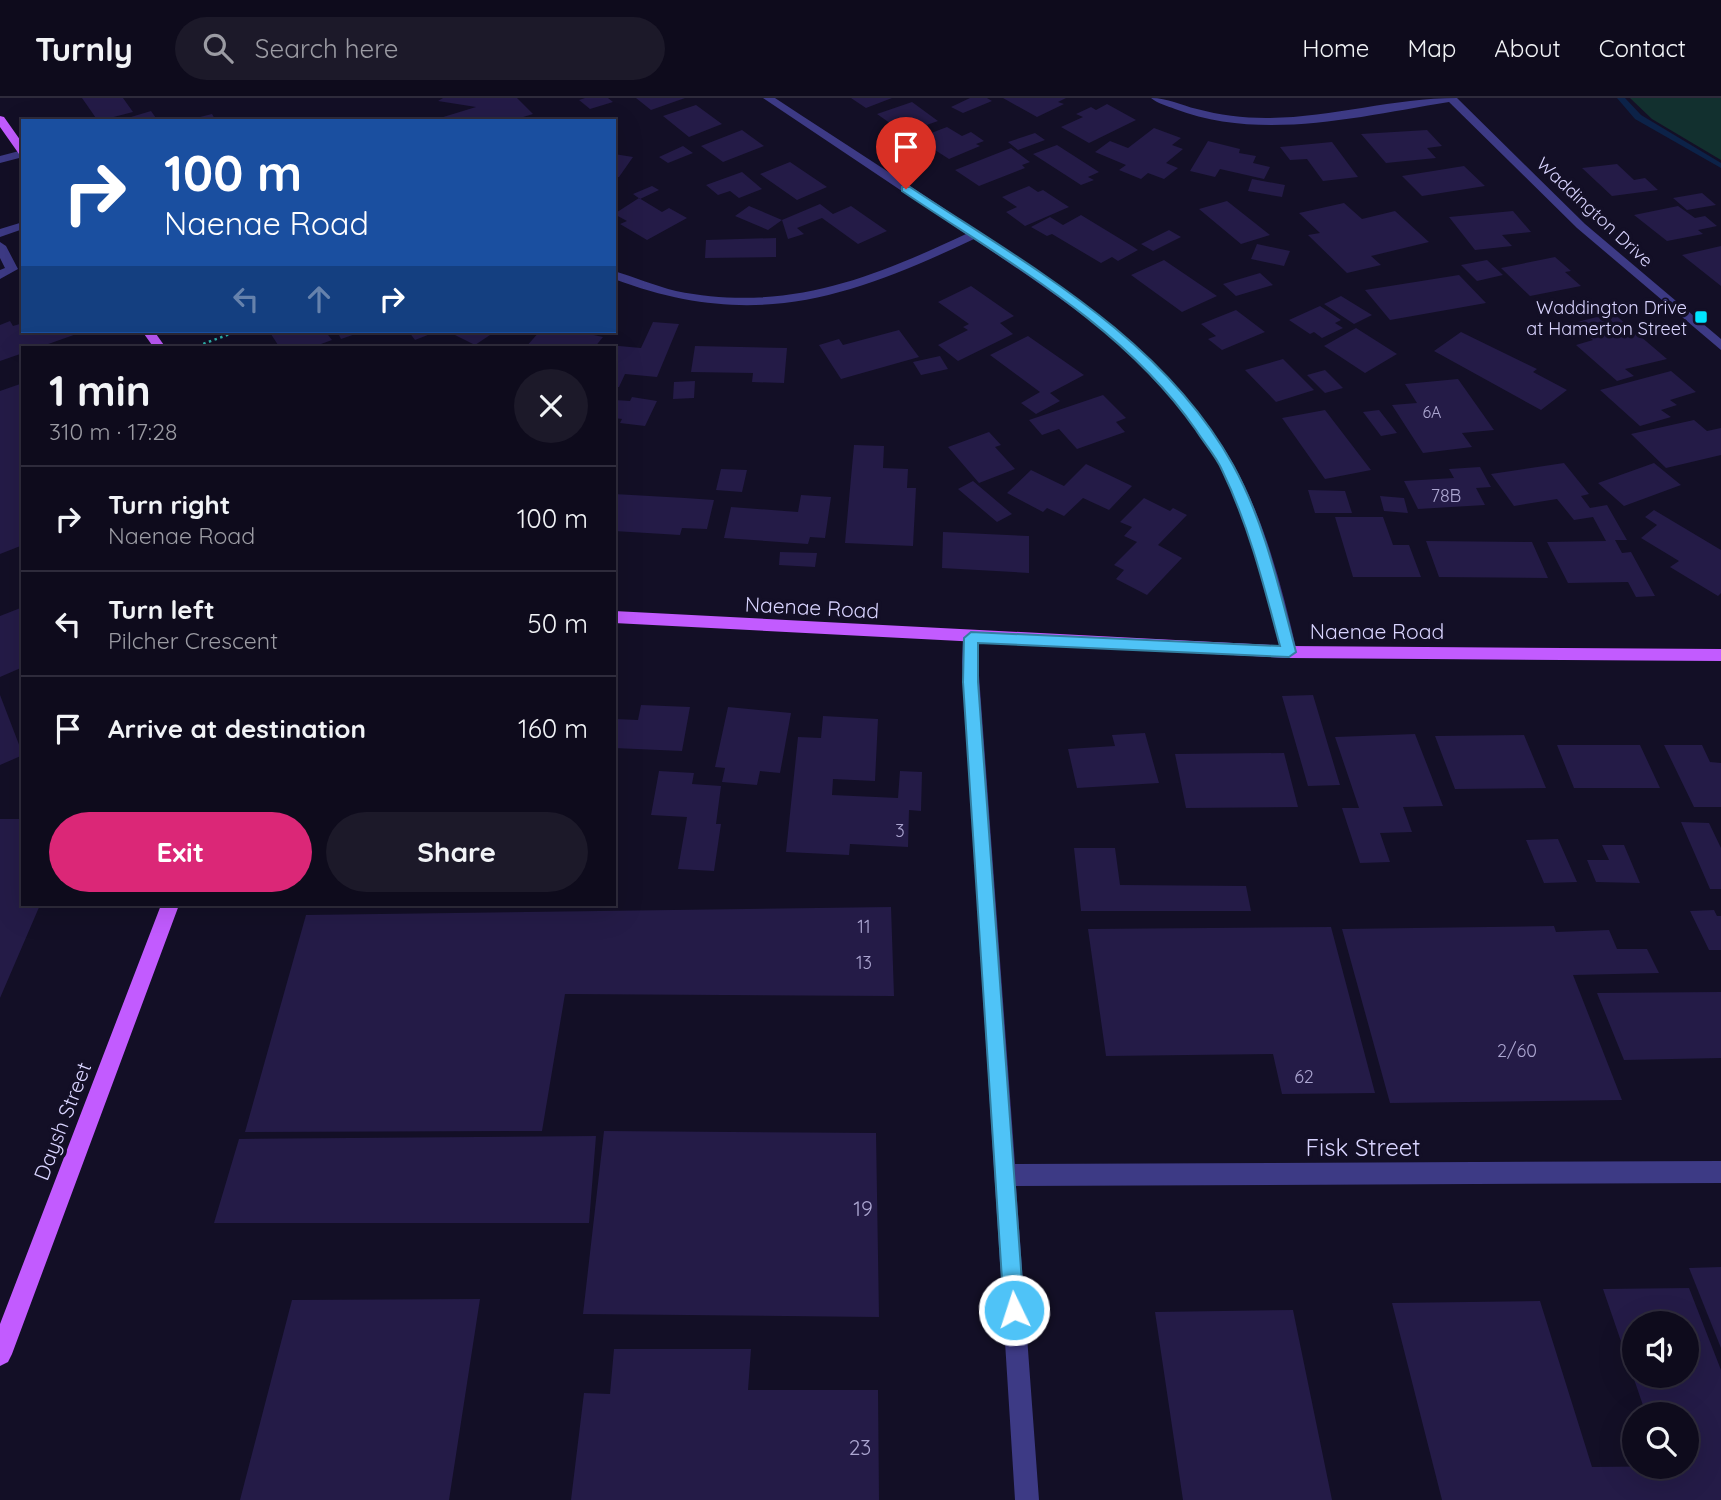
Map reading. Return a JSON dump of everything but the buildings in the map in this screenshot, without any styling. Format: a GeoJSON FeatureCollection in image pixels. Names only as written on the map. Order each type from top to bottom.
{"type":"FeatureCollection","features":[{"type":"Feature","properties":{"kind":"main road"},"geometry":{"type":"LineString","coordinates":[[0,119],[21,149]]}},
{"type":"Feature","properties":{"kind":"main road","name":"Naenae Road"},"geometry":{"type":"LineString","coordinates":[[616,617],[971,638],[1289,652],[1721,655]]}},
{"type":"Feature","properties":{"kind":"main road","name":"Daysh Street"},"geometry":{"type":"LineString","coordinates":[[0,1354],[170,906]]}},
{"type":"Feature","properties":{"kind":"street"},"geometry":{"type":"LineString","coordinates":[[768,98],[1091,314],[1155,370],[1205,430],[1227,466],[1260,546],[1289,652]]}},
{"type":"Feature","properties":{"kind":"street"},"geometry":{"type":"LineString","coordinates":[[1156,98],[1214,119],[1259,122],[1451,98]]}},
{"type":"Feature","properties":{"kind":"street","name":"Waddington Drive"},"geometry":{"type":"LineString","coordinates":[[1451,98],[1581,226],[1721,346]]}},
{"type":"Feature","properties":{"kind":"street"},"geometry":{"type":"LineString","coordinates":[[0,160],[21,153]]}},
{"type":"Feature","properties":{"kind":"street"},"geometry":{"type":"LineString","coordinates":[[0,233],[21,226]]}},
{"type":"Feature","properties":{"kind":"street"},"geometry":{"type":"LineString","coordinates":[[616,276],[695,297],[755,301],[793,299],[873,280],[975,234]]}},
{"type":"Feature","properties":{"kind":"street"},"geometry":{"type":"LineString","coordinates":[[0,246],[12,264],[12,269],[0,275]]}},
{"type":"Feature","properties":{"kind":"street"},"geometry":{"type":"LineString","coordinates":[[971,638],[971,682],[1027,1500]]}},
{"type":"Feature","properties":{"kind":"street","name":"Fisk Street"},"geometry":{"type":"LineString","coordinates":[[1004,1175],[1721,1172]]}},
{"type":"Feature","properties":{"kind":"path"},"geometry":{"type":"LineString","coordinates":[[197,346],[233,333]]}},
{"type":"Feature","properties":{"kind":"green space"},"geometry":{"type":"Polygon","coordinates":[[[1630,98],[1721,98],[1721,160],[1652,119],[1630,98]]]}},
{"type":"Feature","properties":{"kind":"waterway"},"geometry":{"type":"LineString","coordinates":[[1621,98],[1638,117],[1721,166]]}},
{"type":"Feature","properties":{"kind":"place","name":"Waddington Drive at Hamerton Street"},"geometry":{"type":"Point","coordinates":[1701,317]}},
{"type":"Feature","properties":{"kind":"route"},"geometry":{"type":"LineString","coordinates":[[906,189],[1091,314],[1122,339],[1178,395],[1205,430],[1227,466],[1246,509],[1260,546],[1289,652],[971,638],[971,682],[1014,1310]]}}]}
